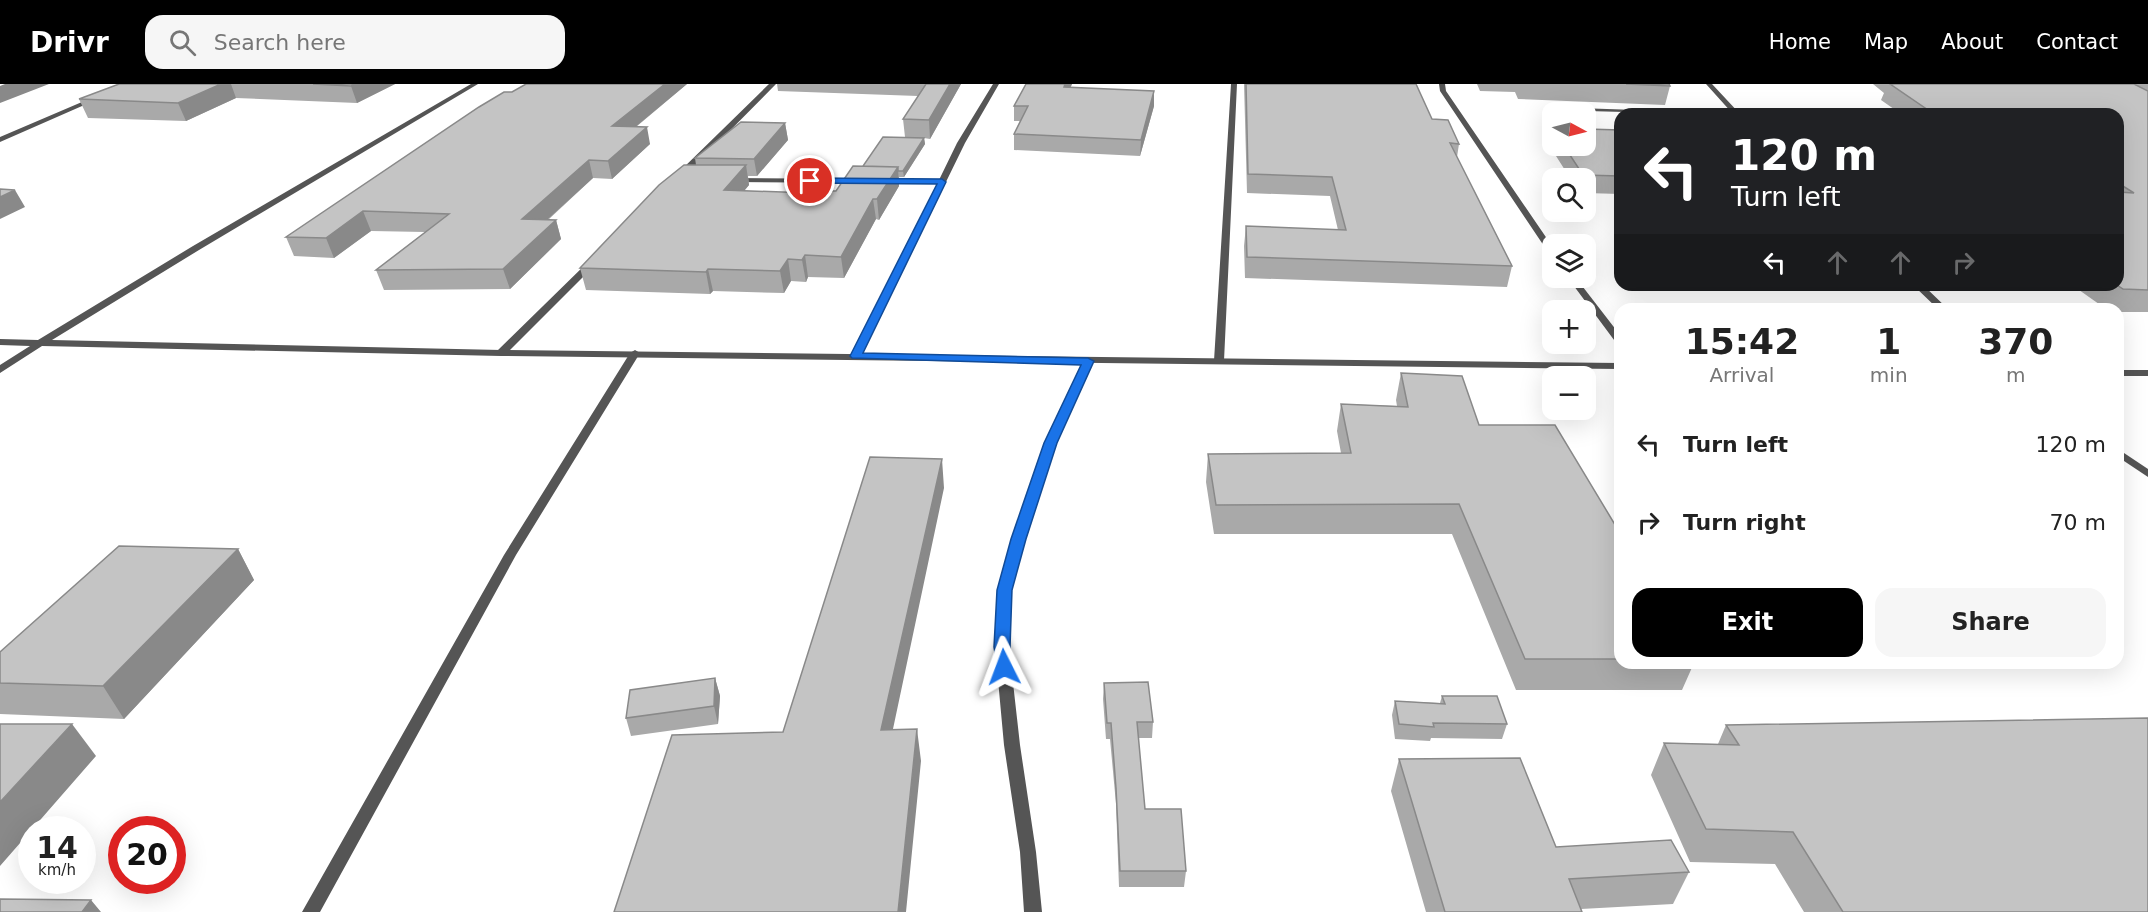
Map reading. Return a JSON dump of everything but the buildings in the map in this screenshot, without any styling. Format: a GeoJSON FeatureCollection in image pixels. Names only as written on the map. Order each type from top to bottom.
{"type":"FeatureCollection","features":[{"type":"Feature","properties":{"kind":"street"},"geometry":{"type":"LineString","coordinates":[[0,370],[40,343],[475,84]]}},
{"type":"Feature","properties":{"kind":"street"},"geometry":{"type":"LineString","coordinates":[[689,180],[678,180],[773,84]]}},
{"type":"Feature","properties":{"kind":"street"},"geometry":{"type":"LineString","coordinates":[[856,356],[960,143],[996,84]]}},
{"type":"Feature","properties":{"kind":"street"},"geometry":{"type":"LineString","coordinates":[[1219,361],[1234,84]]}},
{"type":"Feature","properties":{"kind":"street"},"geometry":{"type":"LineString","coordinates":[[1442,84],[1443,91],[1542,237]]}},
{"type":"Feature","properties":{"kind":"street"},"geometry":{"type":"LineString","coordinates":[[1709,84],[1731,108]]}},
{"type":"Feature","properties":{"kind":"street"},"geometry":{"type":"LineString","coordinates":[[0,140],[103,95]]}},
{"type":"Feature","properties":{"kind":"street"},"geometry":{"type":"LineString","coordinates":[[1596,110],[1614,111]]}},
{"type":"Feature","properties":{"kind":"street"},"geometry":{"type":"LineString","coordinates":[[723,180],[942,182]]}},
{"type":"Feature","properties":{"kind":"street"},"geometry":{"type":"LineString","coordinates":[[501,353],[602,254]]}},
{"type":"Feature","properties":{"kind":"street"},"geometry":{"type":"LineString","coordinates":[[1580,288],[1614,334]]}},
{"type":"Feature","properties":{"kind":"street"},"geometry":{"type":"LineString","coordinates":[[1924,291],[1937,303]]}},
{"type":"Feature","properties":{"kind":"street"},"geometry":{"type":"LineString","coordinates":[[0,342],[501,353],[1614,366]]}},
{"type":"Feature","properties":{"kind":"street"},"geometry":{"type":"LineString","coordinates":[[311,912],[510,555],[635,353]]}},
{"type":"Feature","properties":{"kind":"street"},"geometry":{"type":"LineString","coordinates":[[1033,912],[1028,852],[1012,745],[1002,647],[1005,590],[1018,539],[1050,443],[1088,361]]}},
{"type":"Feature","properties":{"kind":"street"},"geometry":{"type":"LineString","coordinates":[[2124,373],[2148,374]]}},
{"type":"Feature","properties":{"kind":"street"},"geometry":{"type":"LineString","coordinates":[[2124,456],[2148,474]]}},
{"type":"Feature","properties":{"kind":"route"},"geometry":{"type":"LineString","coordinates":[[810,181],[942,182],[856,356],[1088,361],[1050,443],[1018,539],[1005,590],[1002,647],[1004,667]]}}]}
